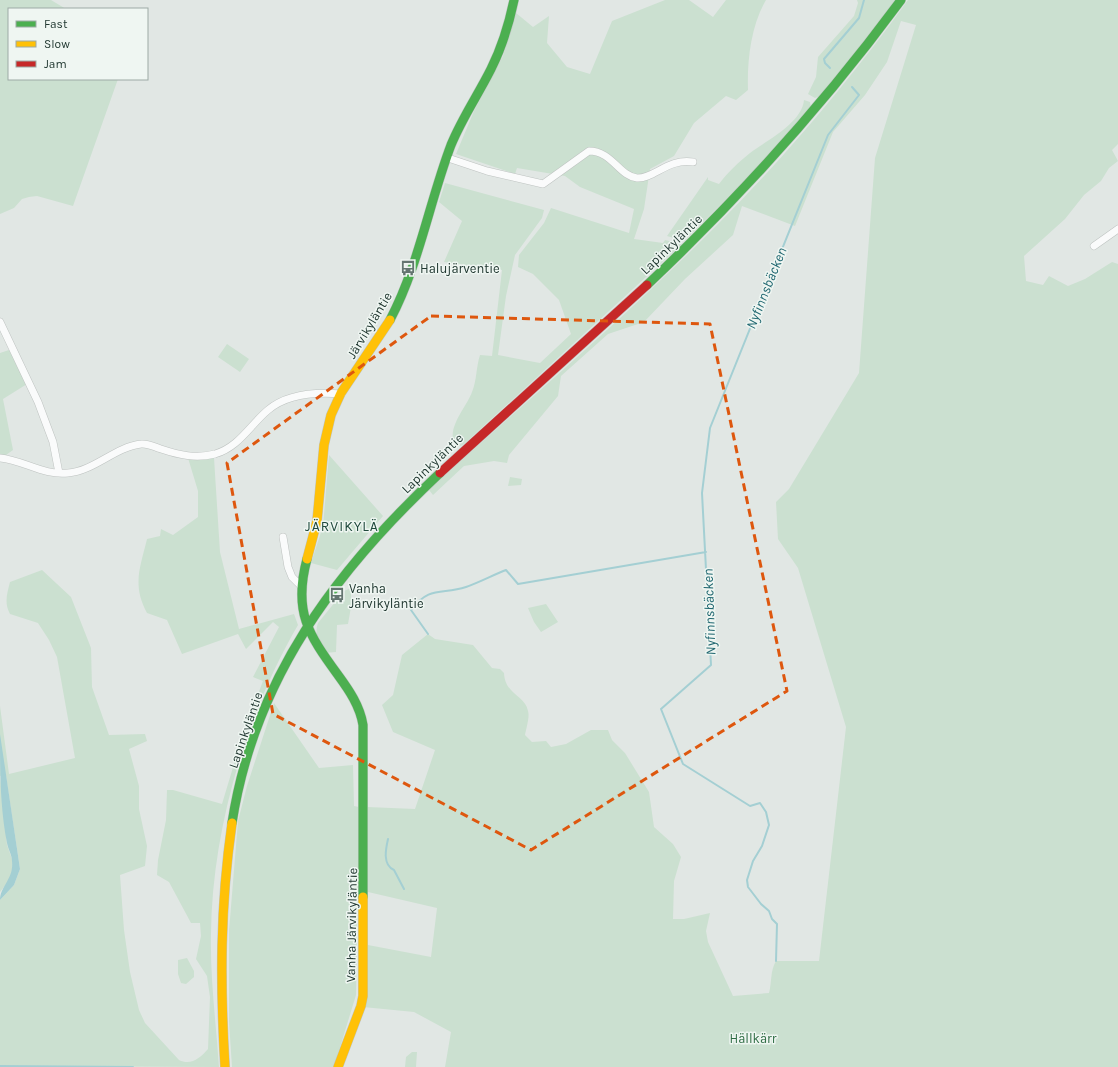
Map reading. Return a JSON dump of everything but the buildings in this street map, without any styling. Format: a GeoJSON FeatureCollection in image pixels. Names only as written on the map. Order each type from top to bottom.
{"type":"FeatureCollection","features":[{"type":"Feature","properties":{"kind":"main road","name":"Järvikyläntie"},"geometry":{"type":"LineString","coordinates":[[307,626],[302,609],[301,586],[317,522],[325,435],[330,417],[341,394],[374,345],[397,306],[422,239],[461,122],[498,56],[507,34],[514,0]]}},
{"type":"Feature","properties":{"kind":"main road","name":"Lapinkyläntie"},"geometry":{"type":"LineString","coordinates":[[225,1067],[220,970],[223,880],[228,843],[242,776],[254,736],[280,674],[307,626],[343,577],[417,495],[645,287],[723,211],[814,113],[859,57],[901,0]]}},
{"type":"Feature","properties":{"kind":"main road","name":"Vanha Järvikyläntie"},"geometry":{"type":"LineString","coordinates":[[307,626],[317,646],[346,687],[358,709],[364,735],[363,996],[361,1006],[338,1067]]}},
{"type":"Feature","properties":{"kind":"street"},"geometry":{"type":"LineString","coordinates":[[448,158],[487,171],[543,184],[589,151],[604,154],[631,176],[640,178],[683,160],[693,162]]}},
{"type":"Feature","properties":{"kind":"street"},"geometry":{"type":"LineString","coordinates":[[1094,246],[1118,229]]}},
{"type":"Feature","properties":{"kind":"street"},"geometry":{"type":"LineString","coordinates":[[0,322],[38,402],[53,442],[59,474]]}},
{"type":"Feature","properties":{"kind":"street"},"geometry":{"type":"LineString","coordinates":[[0,458],[14,460],[59,474],[77,471],[115,453],[142,444],[184,456],[215,454],[231,447],[242,438],[269,409],[281,402],[317,393],[341,394]]}},
{"type":"Feature","properties":{"kind":"street"},"geometry":{"type":"LineString","coordinates":[[283,537],[288,567],[292,577],[301,586]]}},
{"type":"Feature","properties":{"kind":"highlighted area"},"geometry":{"type":"Polygon","coordinates":[[[431,316],[710,324],[787,691],[531,850],[273,714],[227,463],[431,316]]]}},
{"type":"Feature","properties":{"kind":"green space"},"geometry":{"type":"Polygon","coordinates":[[[0,0],[51,0],[64,8],[8,8],[8,80],[118,80],[73,206],[37,196],[22,199],[14,208],[0,214],[0,0]]]}},
{"type":"Feature","properties":{"kind":"green space"},"geometry":{"type":"Polygon","coordinates":[[[665,0],[689,0],[713,17],[726,0],[766,0],[753,32],[749,55],[748,90],[736,100],[726,96],[694,123],[674,156],[650,169],[644,209],[634,239],[663,243],[665,240],[682,244],[463,445],[457,447],[453,441],[454,427],[472,392],[480,355],[492,356],[502,270],[444,262],[462,221],[439,202],[445,183],[544,210],[542,218],[515,255],[506,296],[498,355],[540,363],[571,334],[559,300],[533,274],[518,267],[519,255],[544,223],[551,208],[629,233],[634,209],[580,187],[565,176],[517,168],[515,174],[456,154],[474,111],[503,56],[516,13],[533,27],[549,16],[547,43],[567,67],[590,74],[612,21],[665,0]]]}},
{"type":"Feature","properties":{"kind":"green space"},"geometry":{"type":"Polygon","coordinates":[[[857,0],[896,0],[822,95],[815,98],[808,94],[816,77],[818,57],[854,16],[858,3],[857,0]]]}},
{"type":"Feature","properties":{"kind":"green space","name":"Hällkärr"},"geometry":{"type":"Polygon","coordinates":[[[908,0],[1118,0],[1118,144],[1112,150],[1118,161],[1109,168],[1101,181],[1084,195],[1065,219],[1024,256],[1026,281],[1043,285],[1049,276],[1068,286],[1085,279],[1112,262],[1118,264],[1118,1067],[445,1067],[451,1032],[414,1012],[363,1007],[368,945],[431,957],[437,908],[368,892],[367,807],[415,809],[435,750],[393,732],[382,705],[393,695],[402,655],[428,634],[435,639],[473,645],[492,668],[500,669],[504,673],[508,686],[526,706],[529,716],[525,735],[532,742],[546,741],[551,747],[566,744],[591,730],[608,730],[612,740],[625,753],[649,792],[654,827],[673,844],[681,857],[674,881],[673,919],[684,919],[710,913],[706,931],[708,942],[733,996],[769,993],[773,969],[776,961],[819,961],[846,727],[798,568],[778,539],[776,502],[789,489],[859,373],[875,158],[916,25],[901,21],[887,62],[865,95],[833,132],[795,226],[742,206],[733,235],[685,279],[644,322],[608,334],[561,376],[558,396],[509,455],[507,463],[494,461],[464,466],[433,495],[429,490],[646,294],[716,226],[792,145],[816,117],[886,30],[908,0]]]}},
{"type":"Feature","properties":{"kind":"green space"},"geometry":{"type":"Polygon","coordinates":[[[804,100],[810,102],[811,108],[717,209],[684,241],[667,236],[708,177],[708,180],[719,184],[746,156],[790,124],[802,108],[804,100]]]}},
{"type":"Feature","properties":{"kind":"green space"},"geometry":{"type":"Polygon","coordinates":[[[227,344],[249,359],[240,372],[218,357],[227,344]]]}},
{"type":"Feature","properties":{"kind":"green space"},"geometry":{"type":"Polygon","coordinates":[[[9,350],[27,384],[3,399],[13,450],[6,455],[0,455],[0,353],[9,350]]]}},
{"type":"Feature","properties":{"kind":"green space"},"geometry":{"type":"Polygon","coordinates":[[[329,455],[383,516],[337,570],[311,563],[323,526],[329,455]]]}},
{"type":"Feature","properties":{"kind":"green space"},"geometry":{"type":"Polygon","coordinates":[[[188,458],[214,458],[220,552],[239,629],[294,614],[298,625],[279,660],[248,734],[235,774],[225,814],[213,895],[211,934],[212,984],[219,1067],[0,1066],[0,900],[14,885],[20,869],[6,776],[0,776],[0,706],[9,774],[75,758],[57,657],[49,640],[38,623],[10,614],[7,606],[7,594],[10,582],[42,570],[71,597],[91,648],[92,687],[109,735],[145,734],[147,741],[129,749],[139,786],[139,809],[147,846],[145,866],[120,875],[124,930],[130,972],[139,1010],[145,1023],[179,1060],[183,1062],[191,1062],[208,1049],[210,997],[207,976],[196,959],[201,936],[200,923],[191,923],[169,882],[157,875],[158,860],[166,820],[167,790],[173,790],[222,804],[243,734],[263,681],[253,677],[279,627],[273,622],[246,649],[238,634],[182,654],[167,620],[147,613],[142,603],[140,594],[139,576],[147,539],[160,536],[161,529],[173,535],[198,517],[198,491],[188,458]]]}},
{"type":"Feature","properties":{"kind":"green space"},"geometry":{"type":"Polygon","coordinates":[[[510,477],[522,479],[521,485],[508,486],[510,477]]]}},
{"type":"Feature","properties":{"kind":"green space"},"geometry":{"type":"Polygon","coordinates":[[[351,588],[351,607],[348,624],[337,625],[336,652],[324,653],[317,635],[318,623],[344,591],[351,588]]]}},
{"type":"Feature","properties":{"kind":"green space"},"geometry":{"type":"Polygon","coordinates":[[[546,604],[558,622],[541,632],[534,622],[528,608],[546,604]]]}},
{"type":"Feature","properties":{"kind":"green space"},"geometry":{"type":"Polygon","coordinates":[[[274,703],[319,768],[353,765],[354,806],[359,807],[356,995],[334,1067],[232,1067],[229,1022],[229,931],[238,821],[247,786],[274,703]]]}},
{"type":"Feature","properties":{"kind":"green space"},"geometry":{"type":"Polygon","coordinates":[[[0,777],[7,845],[13,862],[11,878],[0,892],[0,777]]]}},
{"type":"Feature","properties":{"kind":"green space"},"geometry":{"type":"Polygon","coordinates":[[[187,958],[194,971],[194,977],[186,984],[181,983],[178,974],[178,960],[187,958]]]}},
{"type":"Feature","properties":{"kind":"green space"},"geometry":{"type":"Polygon","coordinates":[[[412,1052],[417,1052],[416,1067],[405,1067],[406,1057],[412,1052]]]}},
{"type":"Feature","properties":{"kind":"water"},"geometry":{"type":"Polygon","coordinates":[[[0,734],[20,869],[14,885],[0,900],[2,891],[11,873],[12,859],[5,829],[2,802],[0,775],[0,734]]]}},
{"type":"Feature","properties":{"kind":"waterway","name":"Nyfinnsbäcken"},"geometry":{"type":"LineString","coordinates":[[830,68],[825,63],[824,59],[859,18],[864,0]]}},
{"type":"Feature","properties":{"kind":"waterway","name":"Nyfinnsbäcken"},"geometry":{"type":"LineString","coordinates":[[776,961],[777,924],[772,919],[769,911],[761,904],[748,887],[747,880],[753,861],[762,846],[769,825],[766,812],[760,803],[750,806],[683,764],[661,709],[711,665],[702,493],[710,428],[828,135],[859,95],[852,87]]}},
{"type":"Feature","properties":{"kind":"waterway","name":"Nyfinnsbäcken"},"geometry":{"type":"LineString","coordinates":[[428,634],[411,610],[424,597],[437,592],[466,587],[506,570],[518,584],[706,552]]}},
{"type":"Feature","properties":{"kind":"waterway"},"geometry":{"type":"LineString","coordinates":[[388,839],[386,860],[390,868],[394,870],[404,889]]}},
{"type":"Feature","properties":{"kind":"waterway"},"geometry":{"type":"LineString","coordinates":[[0,1066],[133,1067]]}},
{"type":"Feature","properties":{"kind":"traffic: fast"},"geometry":{"type":"LineString","coordinates":[[390,320],[409,278],[451,145],[499,52],[514,0]]}},
{"type":"Feature","properties":{"kind":"traffic: fast"},"geometry":{"type":"LineString","coordinates":[[647,285],[715,218],[780,148],[842,76],[901,0]]}},
{"type":"Feature","properties":{"kind":"traffic: fast"},"geometry":{"type":"LineString","coordinates":[[232,823],[243,771],[259,721],[280,675],[305,630],[334,588],[367,548],[402,510],[440,473]]}},
{"type":"Feature","properties":{"kind":"traffic: fast"},"geometry":{"type":"LineString","coordinates":[[307,559],[303,577],[302,593],[306,621],[311,634],[327,660],[354,698],[362,718],[363,897]]}},
{"type":"Feature","properties":{"kind":"traffic: slow"},"geometry":{"type":"LineString","coordinates":[[307,559],[317,521],[324,445],[331,415],[341,393],[390,320]]}},
{"type":"Feature","properties":{"kind":"traffic: slow"},"geometry":{"type":"LineString","coordinates":[[225,1067],[222,1005],[222,945],[225,885],[232,823]]}},
{"type":"Feature","properties":{"kind":"traffic: slow"},"geometry":{"type":"LineString","coordinates":[[338,1067],[361,1006],[363,996],[363,897]]}},
{"type":"Feature","properties":{"kind":"traffic: jam"},"geometry":{"type":"LineString","coordinates":[[440,473],[647,285]]}},
{"type":"Feature","properties":{"kind":"place","name":"Halujärventie"},"geometry":{"type":"Point","coordinates":[408,268]}},
{"type":"Feature","properties":{"kind":"place","name":"Vanha Järvikyläntie"},"geometry":{"type":"Point","coordinates":[337,595]}},
{"type":"Feature","properties":{"kind":"district","name":"JÄRVIKYLÄ"},"geometry":{"type":"Point","coordinates":[342,526]}}]}
